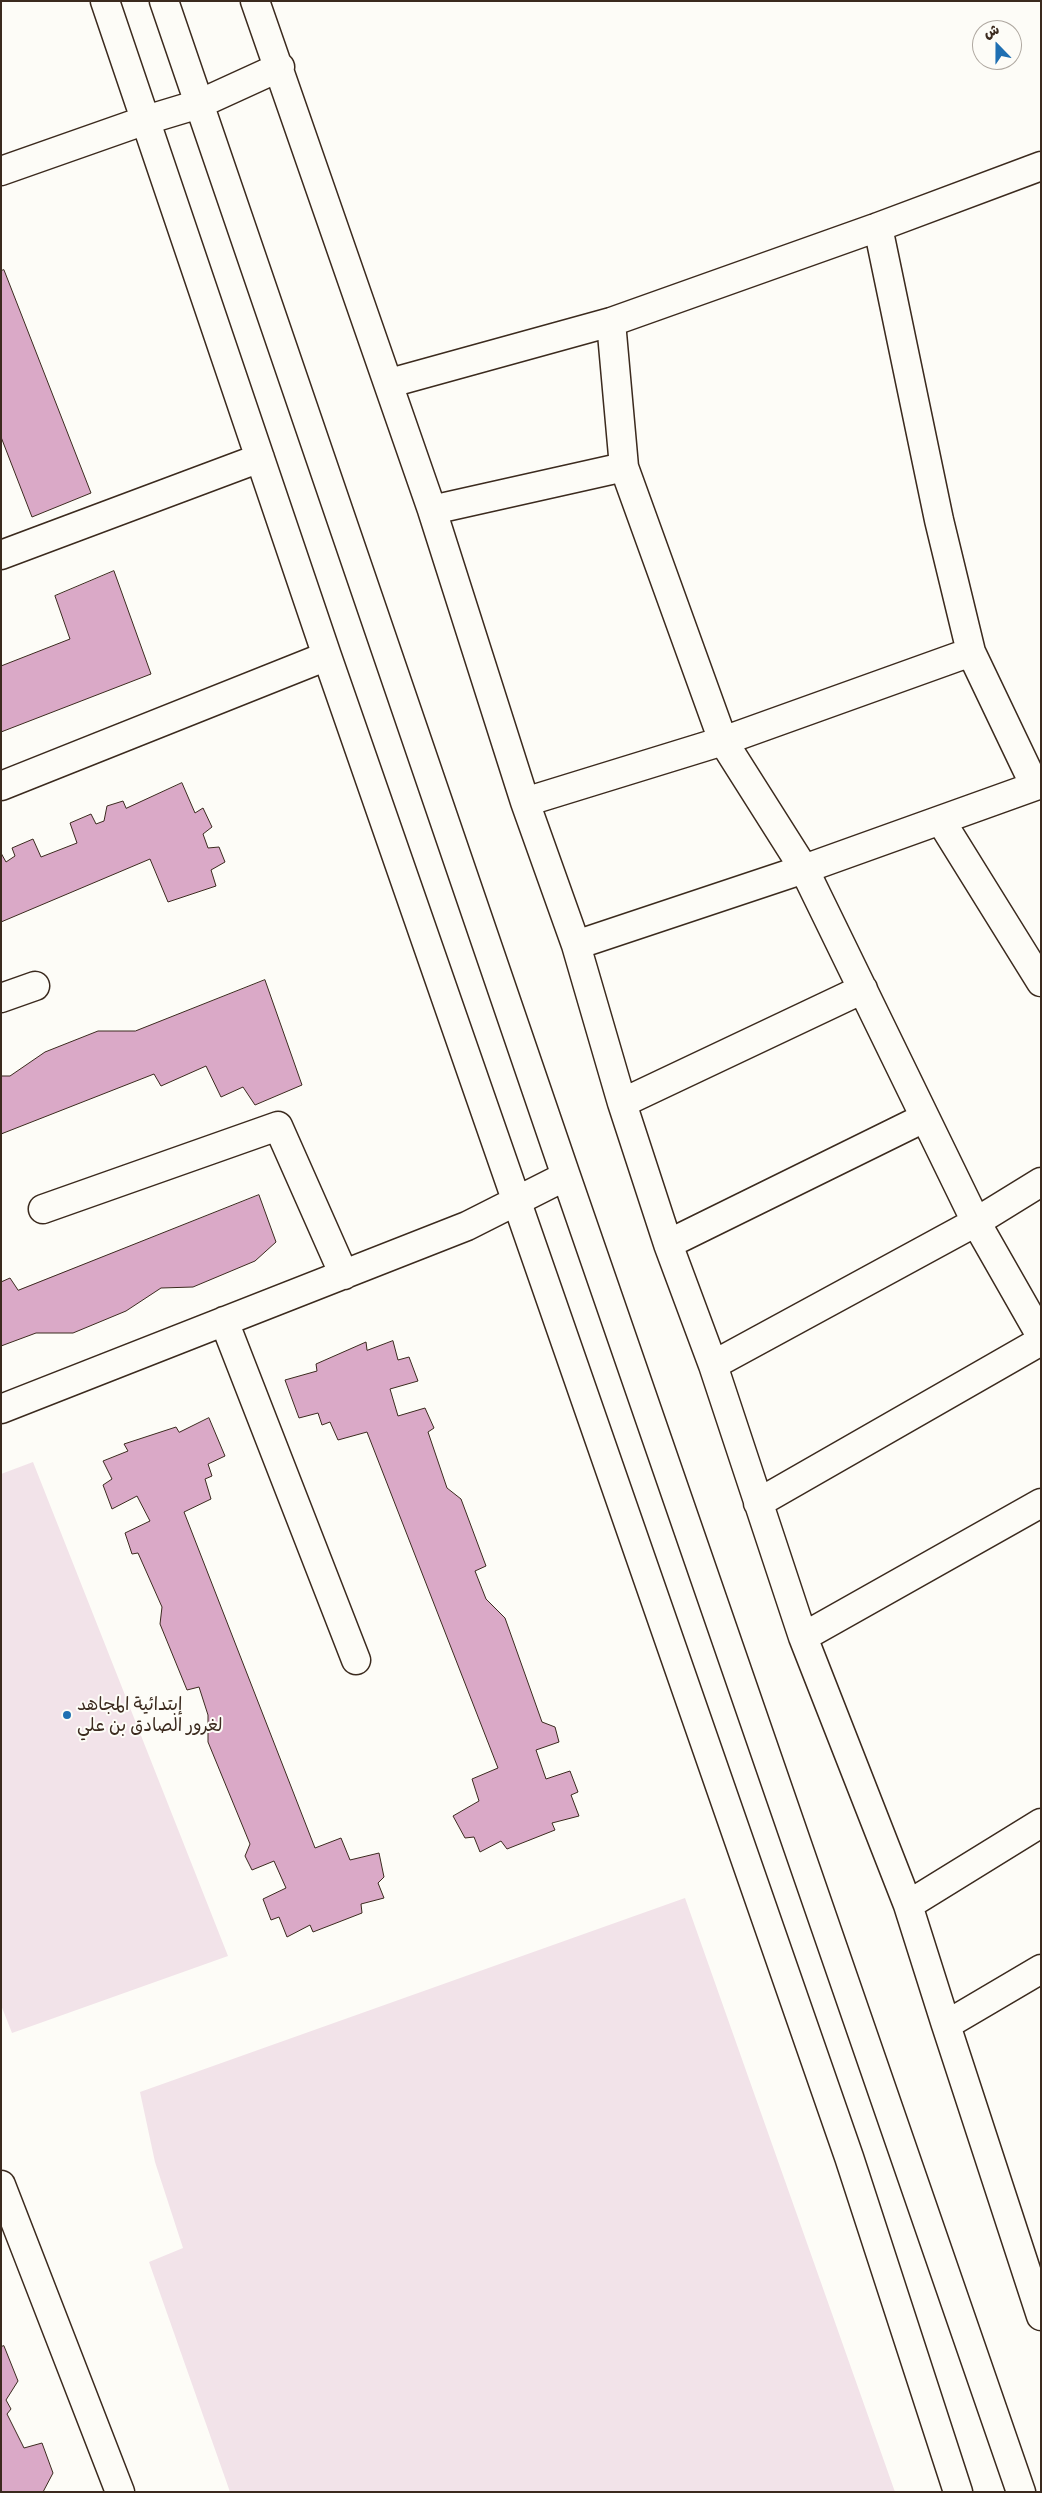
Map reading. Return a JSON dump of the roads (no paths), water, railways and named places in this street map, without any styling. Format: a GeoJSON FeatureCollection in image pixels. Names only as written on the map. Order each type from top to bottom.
{"type":"FeatureCollection","features":[{"type":"Feature","properties":{"kind":"street"},"geometry":{"type":"LineString","coordinates":[[105,1],[327,656],[849,2157],[958,2492]]}},
{"type":"Feature","properties":{"kind":"street"},"geometry":{"type":"LineString","coordinates":[[164,1],[566,1176],[1021,2492]]}},
{"type":"Feature","properties":{"kind":"street"},"geometry":{"type":"LineString","coordinates":[[255,1],[280,67],[432,510],[524,802],[576,945],[622,1103],[668,1244],[713,1365],[803,1637],[908,1905],[1041,2316]]}},
{"type":"Feature","properties":{"kind":"street"},"geometry":{"type":"LineString","coordinates":[[1,171],[146,120],[199,104],[280,67]]}},
{"type":"Feature","properties":{"kind":"street"},"geometry":{"type":"LineString","coordinates":[[390,384],[611,322],[878,227],[1041,166]]}},
{"type":"Feature","properties":{"kind":"street"},"geometry":{"type":"LineString","coordinates":[[576,945],[804,869],[1038,785],[971,652],[939,520],[878,227]]}},
{"type":"Feature","properties":{"kind":"street"},"geometry":{"type":"LineString","coordinates":[[611,322],[624,467],[723,741],[804,869],[976,1222],[1041,1336]]}},
{"type":"Feature","properties":{"kind":"street"},"geometry":{"type":"LineString","coordinates":[[1,554],[260,458]]}},
{"type":"Feature","properties":{"kind":"street"},"geometry":{"type":"LineString","coordinates":[[432,510],[624,467]]}},
{"type":"Feature","properties":{"kind":"street"},"geometry":{"type":"LineString","coordinates":[[524,802],[723,741],[971,652]]}},
{"type":"Feature","properties":{"kind":"street"},"geometry":{"type":"LineString","coordinates":[[1,786],[327,656]]}},
{"type":"Feature","properties":{"kind":"street"},"geometry":{"type":"LineString","coordinates":[[941,821],[1041,982]]}},
{"type":"Feature","properties":{"kind":"street"},"geometry":{"type":"LineString","coordinates":[[1,998],[34,986]]}},
{"type":"Feature","properties":{"kind":"street"},"geometry":{"type":"LineString","coordinates":[[622,1103],[863,989]]}},
{"type":"Feature","properties":{"kind":"street"},"geometry":{"type":"LineString","coordinates":[[668,1244],[924,1118]]}},
{"type":"Feature","properties":{"kind":"street"},"geometry":{"type":"LineString","coordinates":[[43,1209],[278,1126],[344,1275]]}},
{"type":"Feature","properties":{"kind":"street"},"geometry":{"type":"LineString","coordinates":[[1,1409],[467,1226],[566,1176]]}},
{"type":"Feature","properties":{"kind":"street"},"geometry":{"type":"LineString","coordinates":[[713,1365],[976,1222],[1041,1182]]}},
{"type":"Feature","properties":{"kind":"street"},"geometry":{"type":"LineString","coordinates":[[224,1322],[356,1660]]}},
{"type":"Feature","properties":{"kind":"street"},"geometry":{"type":"LineString","coordinates":[[758,1502],[1041,1341]]}},
{"type":"Feature","properties":{"kind":"street"},"geometry":{"type":"LineString","coordinates":[[803,1637],[1041,1503]]}},
{"type":"Feature","properties":{"kind":"street"},"geometry":{"type":"LineString","coordinates":[[908,1905],[1041,1823]]}},
{"type":"Feature","properties":{"kind":"street"},"geometry":{"type":"LineString","coordinates":[[946,2025],[1041,1969]]}},
{"type":"Feature","properties":{"kind":"street"},"geometry":{"type":"LineString","coordinates":[[1,2185],[120,2492]]}},
{"type":"Feature","properties":{"kind":"place","name":"إبتدائية المجاهد لغرور الصادق بن علي"},"geometry":{"type":"Point","coordinates":[67,1715]}}]}
